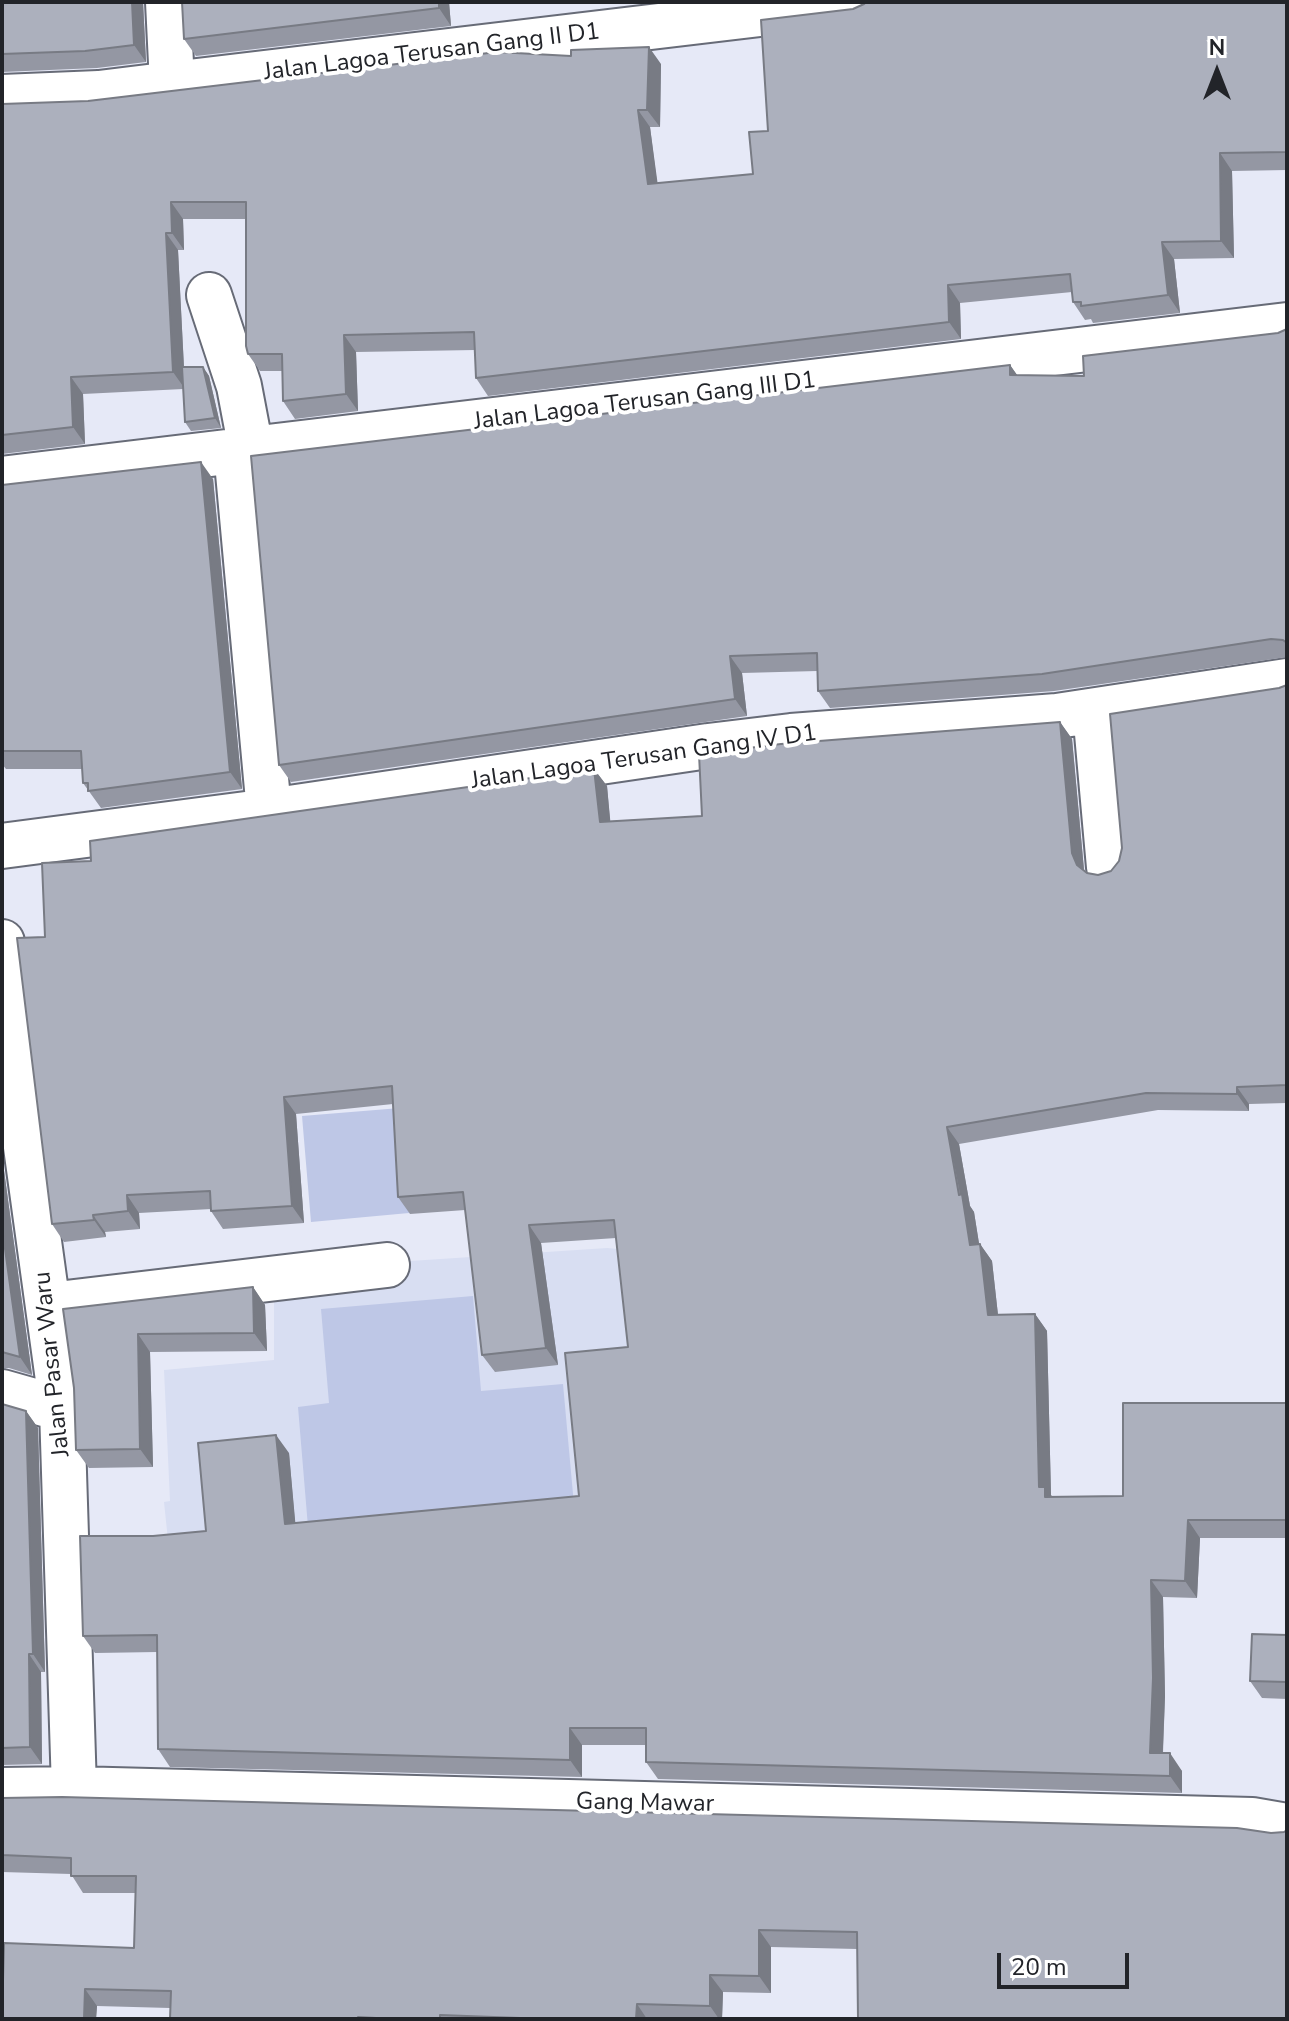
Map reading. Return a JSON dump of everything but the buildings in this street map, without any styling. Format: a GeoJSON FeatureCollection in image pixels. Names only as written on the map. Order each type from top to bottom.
{"type":"FeatureCollection","features":[{"type":"Feature","properties":{"kind":"street"},"geometry":{"type":"LineString","coordinates":[[168,2],[172,84]]}},
{"type":"Feature","properties":{"kind":"street","name":"Jalan Lagoa Terusan Gang II D1"},"geometry":{"type":"LineString","coordinates":[[2,97],[99,93],[861,2]]}},
{"type":"Feature","properties":{"kind":"street"},"geometry":{"type":"LineString","coordinates":[[209,295],[236,376],[269,811]]}},
{"type":"Feature","properties":{"kind":"street","name":"Jalan Lagoa Terusan Gang III D1"},"geometry":{"type":"LineString","coordinates":[[2,479],[1287,325]]}},
{"type":"Feature","properties":{"kind":"street","name":"Jalan Lagoa Terusan Gang IV D1"},"geometry":{"type":"LineString","coordinates":[[2,846],[269,811],[708,746],[791,736],[1095,711],[1287,681]]}},
{"type":"Feature","properties":{"kind":"street"},"geometry":{"type":"LineString","coordinates":[[1095,711],[1109,867]]}},
{"type":"Feature","properties":{"kind":"street","name":"Jalan Pasar Waru"},"geometry":{"type":"LineString","coordinates":[[2,942],[19,1096],[62,1409],[74,1789]]}},
{"type":"Feature","properties":{"kind":"street"},"geometry":{"type":"LineString","coordinates":[[49,1305],[387,1265]]}},
{"type":"Feature","properties":{"kind":"street"},"geometry":{"type":"LineString","coordinates":[[2,1392],[62,1409]]}},
{"type":"Feature","properties":{"kind":"street","name":"Gang Mawar"},"geometry":{"type":"LineString","coordinates":[[2,1790],[74,1789],[1252,1820],[1287,1826]]}},
{"type":"Feature","properties":{"kind":"shaded area"},"geometry":{"type":"Polygon","coordinates":[[[400,1108],[409,1213],[311,1222],[302,1116],[400,1108]]]}},
{"type":"Feature","properties":{"kind":"shaded area"},"geometry":{"type":"Polygon","coordinates":[[[607,1248],[629,1250],[714,1461],[179,1646],[164,1502],[170,1501],[164,1370],[274,1360],[274,1270],[607,1248]]]}},
{"type":"Feature","properties":{"kind":"shaded area"},"geometry":{"type":"Polygon","coordinates":[[[473,1296],[481,1391],[563,1384],[574,1505],[308,1527],[298,1407],[329,1403],[321,1309],[473,1296]]]}}]}
